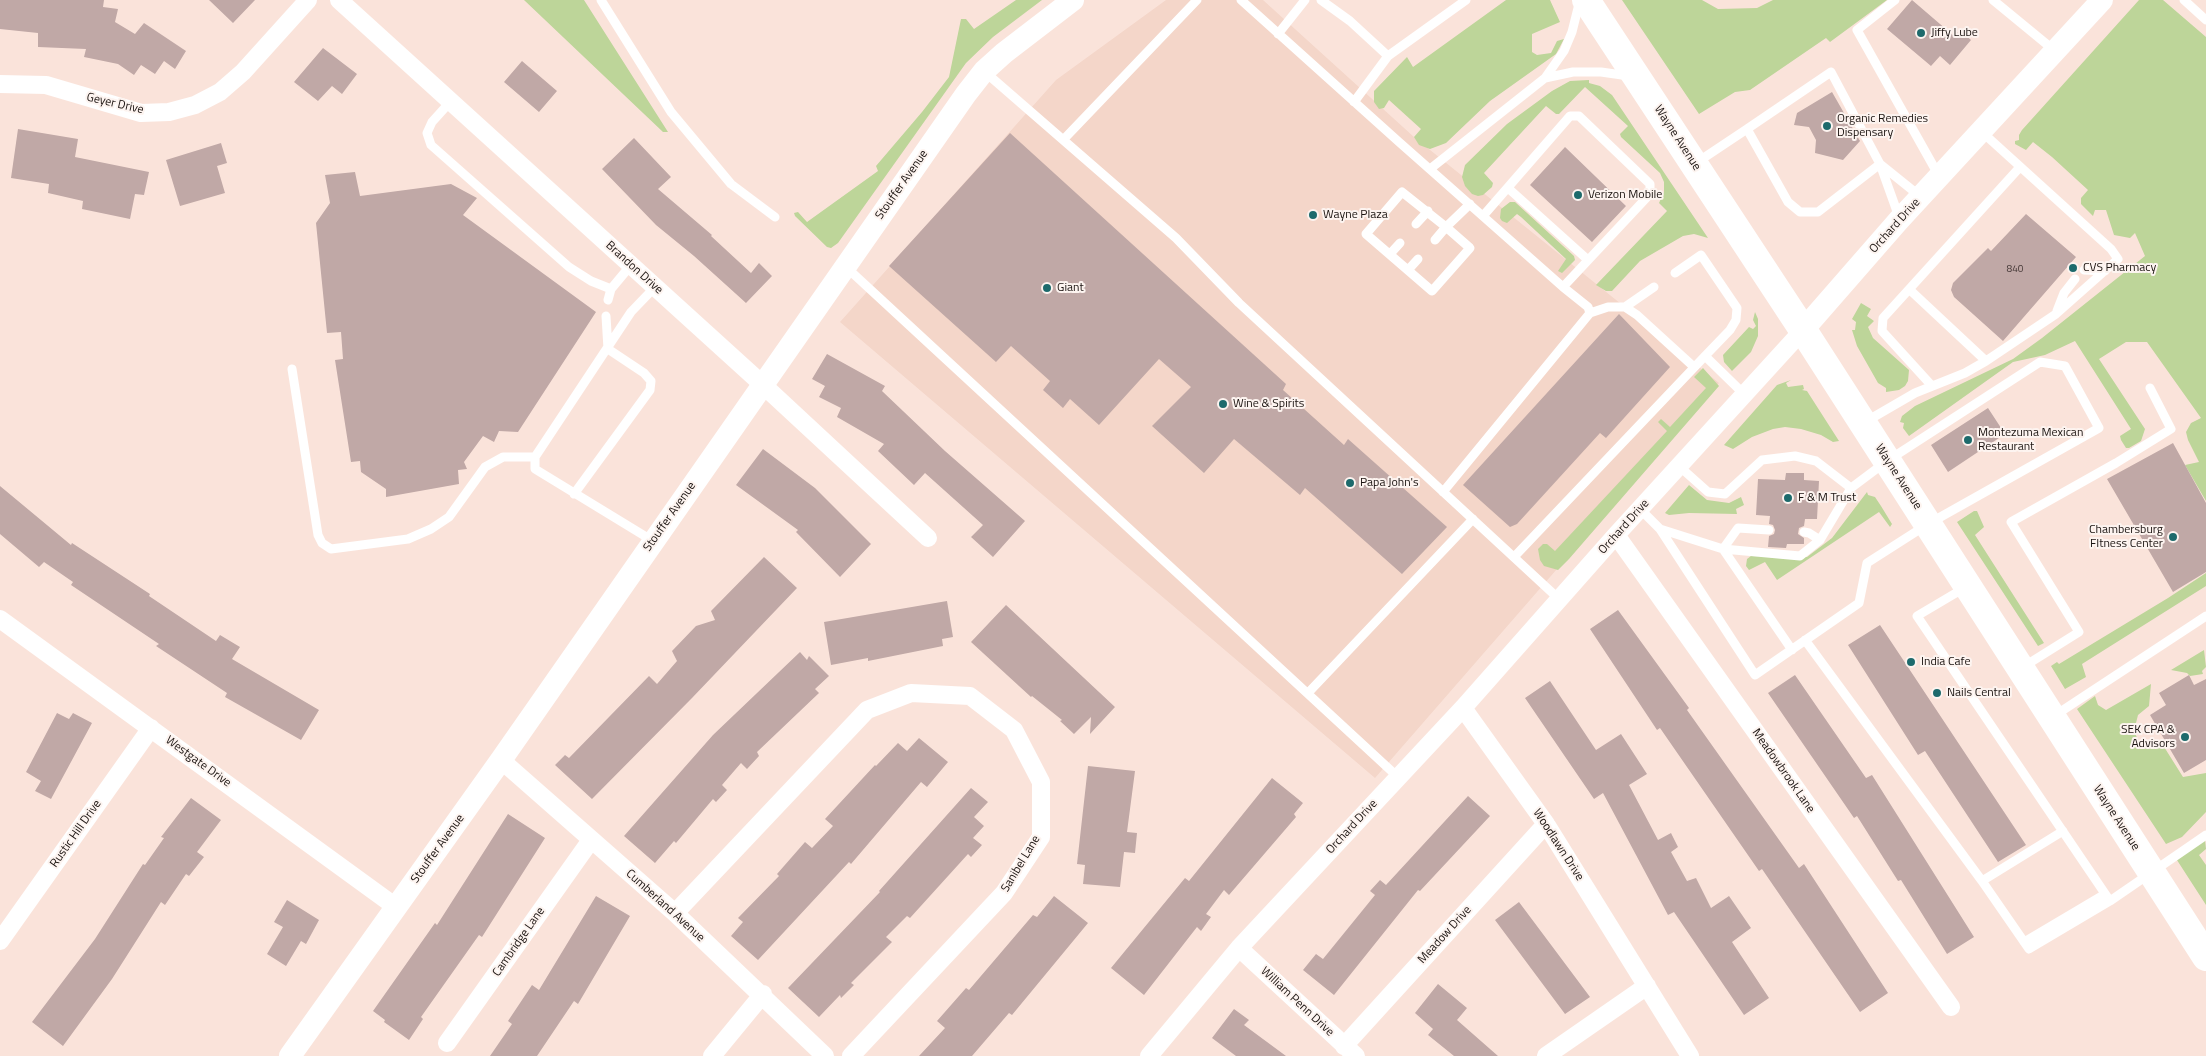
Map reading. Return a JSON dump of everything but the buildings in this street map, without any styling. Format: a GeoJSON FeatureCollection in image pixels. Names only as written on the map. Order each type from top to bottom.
{"type":"FeatureCollection","features":[{"type":"Feature","properties":{"kind":"main road","name":"Wayne Avenue"},"geometry":{"type":"LineString","coordinates":[[1586,0],[1803,330],[2206,957]]}},
{"type":"Feature","properties":{"kind":"street","name":"Geyer Drive"},"geometry":{"type":"LineString","coordinates":[[0,84],[46,86],[141,113],[169,112],[195,105],[220,92],[242,72],[308,0]]}},
{"type":"Feature","properties":{"kind":"street","name":"Brandon Drive"},"geometry":{"type":"LineString","coordinates":[[339,0],[762,384],[928,538]]}},
{"type":"Feature","properties":{"kind":"street","name":"Stouffer Avenue"},"geometry":{"type":"LineString","coordinates":[[290,1056],[501,760],[966,94],[984,71],[1025,35],[1073,0]]}},
{"type":"Feature","properties":{"kind":"street","name":"Orchard Drive"},"geometry":{"type":"LineString","coordinates":[[1149,1056],[1239,948],[1463,708],[1640,509],[1746,395],[1921,196],[2102,0]]}},
{"type":"Feature","properties":{"kind":"street","name":"Meadowbrook Lane"},"geometry":{"type":"LineString","coordinates":[[1616,536],[1951,1007]]}},
{"type":"Feature","properties":{"kind":"street","name":"Westgate Drive"},"geometry":{"type":"LineString","coordinates":[[0,619],[396,908]]}},
{"type":"Feature","properties":{"kind":"street","name":"Sanibel Lane"},"geometry":{"type":"LineString","coordinates":[[675,913],[867,710],[911,693],[970,696],[1014,730],[1041,782],[1040,837],[1004,893],[851,1056]]}},
{"type":"Feature","properties":{"kind":"street","name":"Woodlawn Drive"},"geometry":{"type":"LineString","coordinates":[[1463,708],[1546,824],[1690,1056]]}},
{"type":"Feature","properties":{"kind":"street","name":"Rustic Hill Drive"},"geometry":{"type":"LineString","coordinates":[[0,940],[151,728]]}},
{"type":"Feature","properties":{"kind":"street","name":"Cumberland Avenue"},"geometry":{"type":"LineString","coordinates":[[501,760],[675,913],[763,994],[825,1056]]}},
{"type":"Feature","properties":{"kind":"street","name":"Meadow Drive"},"geometry":{"type":"LineString","coordinates":[[1350,1051],[1546,824]]}},
{"type":"Feature","properties":{"kind":"street","name":"Cambridge Lane"},"geometry":{"type":"LineString","coordinates":[[447,1043],[591,840]]}},
{"type":"Feature","properties":{"kind":"street","name":"William Penn Drive"},"geometry":{"type":"LineString","coordinates":[[1239,948],[1350,1051]]}},
{"type":"Feature","properties":{"kind":"street"},"geometry":{"type":"LineString","coordinates":[[1546,1056],[1647,986]]}},
{"type":"Feature","properties":{"kind":"street"},"geometry":{"type":"LineString","coordinates":[[712,1056],[763,994]]}},
{"type":"Feature","properties":{"kind":"lane"},"geometry":{"type":"LineString","coordinates":[[601,0],[671,112],[731,184],[775,217]]}},
{"type":"Feature","properties":{"kind":"lane"},"geometry":{"type":"LineString","coordinates":[[1064,139],[1198,0]]}},
{"type":"Feature","properties":{"kind":"lane"},"geometry":{"type":"LineString","coordinates":[[1241,0],[1563,287],[1588,307],[1590,313]]}},
{"type":"Feature","properties":{"kind":"lane"},"geometry":{"type":"LineString","coordinates":[[1278,34],[1305,0]]}},
{"type":"Feature","properties":{"kind":"lane"},"geometry":{"type":"LineString","coordinates":[[1321,0],[1350,21],[1388,56]]}},
{"type":"Feature","properties":{"kind":"lane"},"geometry":{"type":"LineString","coordinates":[[1354,102],[1388,56],[1466,0]]}},
{"type":"Feature","properties":{"kind":"lane"},"geometry":{"type":"LineString","coordinates":[[1430,169],[1545,78],[1564,52],[1572,32],[1580,0]]}},
{"type":"Feature","properties":{"kind":"lane"},"geometry":{"type":"LineString","coordinates":[[1894,0],[1857,30],[1939,177]]}},
{"type":"Feature","properties":{"kind":"lane"},"geometry":{"type":"LineString","coordinates":[[1994,0],[2055,51]]}},
{"type":"Feature","properties":{"kind":"lane"},"geometry":{"type":"LineString","coordinates":[[2184,0],[2206,20]]}},
{"type":"Feature","properties":{"kind":"lane"},"geometry":{"type":"LineString","coordinates":[[984,71],[1176,238],[1239,303],[1559,599]]}},
{"type":"Feature","properties":{"kind":"lane"},"geometry":{"type":"LineString","coordinates":[[1545,78],[1573,72],[1601,72],[1637,77]]}},
{"type":"Feature","properties":{"kind":"lane"},"geometry":{"type":"LineString","coordinates":[[1694,164],[1831,72],[1880,164],[1900,220]]}},
{"type":"Feature","properties":{"kind":"lane"},"geometry":{"type":"LineString","coordinates":[[451,101],[432,122],[427,133],[431,145],[569,267],[591,281],[611,289]]}},
{"type":"Feature","properties":{"kind":"lane"},"geometry":{"type":"LineString","coordinates":[[1483,216],[1570,116],[1579,116],[1650,184],[1650,194],[1563,287]]}},
{"type":"Feature","properties":{"kind":"lane"},"geometry":{"type":"LineString","coordinates":[[1747,129],[1788,202],[1800,212],[1818,212],[1880,164]]}},
{"type":"Feature","properties":{"kind":"lane"},"geometry":{"type":"LineString","coordinates":[[1863,423],[1914,393],[1965,373],[1986,361],[2056,314],[2118,259],[2111,249],[1981,131]]}},
{"type":"Feature","properties":{"kind":"lane"},"geometry":{"type":"LineString","coordinates":[[1880,164],[1921,196]]}},
{"type":"Feature","properties":{"kind":"lane"},"geometry":{"type":"LineString","coordinates":[[1932,386],[1882,331],[1883,318],[2020,167]]}},
{"type":"Feature","properties":{"kind":"lane"},"geometry":{"type":"LineString","coordinates":[[1508,188],[1588,260]]}},
{"type":"Feature","properties":{"kind":"lane"},"geometry":{"type":"LineString","coordinates":[[1402,192],[1428,211],[1470,248],[1432,291],[1366,234],[1402,192]]}},
{"type":"Feature","properties":{"kind":"lane"},"geometry":{"type":"LineString","coordinates":[[1435,240],[1470,204]]}},
{"type":"Feature","properties":{"kind":"lane"},"geometry":{"type":"LineString","coordinates":[[1416,224],[1428,211]]}},
{"type":"Feature","properties":{"kind":"lane"},"geometry":{"type":"LineString","coordinates":[[1390,254],[1400,243]]}},
{"type":"Feature","properties":{"kind":"lane"},"geometry":{"type":"LineString","coordinates":[[1514,556],[1730,330],[1736,320],[1738,308],[1701,255],[1675,273]]}},
{"type":"Feature","properties":{"kind":"lane"},"geometry":{"type":"LineString","coordinates":[[1408,270],[1418,259]]}},
{"type":"Feature","properties":{"kind":"lane"},"geometry":{"type":"LineString","coordinates":[[608,300],[611,289],[631,266]]}},
{"type":"Feature","properties":{"kind":"lane"},"geometry":{"type":"LineString","coordinates":[[845,266],[1399,778]]}},
{"type":"Feature","properties":{"kind":"lane"},"geometry":{"type":"LineString","coordinates":[[2084,270],[2105,271]]}},
{"type":"Feature","properties":{"kind":"lane"},"geometry":{"type":"LineString","coordinates":[[2056,314],[2064,293],[2075,279]]}},
{"type":"Feature","properties":{"kind":"lane"},"geometry":{"type":"LineString","coordinates":[[654,541],[535,469],[534,457],[631,312],[655,287]]}},
{"type":"Feature","properties":{"kind":"lane"},"geometry":{"type":"LineString","coordinates":[[1625,307],[1654,287]]}},
{"type":"Feature","properties":{"kind":"lane"},"geometry":{"type":"LineString","coordinates":[[1910,290],[1986,361]]}},
{"type":"Feature","properties":{"kind":"lane"},"geometry":{"type":"LineString","coordinates":[[1443,492],[1590,313],[1608,307],[1625,307],[1637,315],[1694,368]]}},
{"type":"Feature","properties":{"kind":"lane"},"geometry":{"type":"LineString","coordinates":[[606,316],[608,348]]}},
{"type":"Feature","properties":{"kind":"lane"},"geometry":{"type":"LineString","coordinates":[[574,494],[650,390],[651,381],[644,373],[608,348]]}},
{"type":"Feature","properties":{"kind":"lane"},"geometry":{"type":"LineString","coordinates":[[1705,356],[1746,395]]}},
{"type":"Feature","properties":{"kind":"lane"},"geometry":{"type":"LineString","coordinates":[[1640,509],[1660,529],[1755,675],[1859,603],[1867,563],[1928,524],[2099,428],[2065,366],[2040,362],[1887,461],[1851,488],[1820,540],[1800,556],[1723,549],[1660,529]]}},
{"type":"Feature","properties":{"kind":"lane"},"geometry":{"type":"LineString","coordinates":[[292,369],[318,535],[322,543],[331,549],[408,539],[431,529],[448,517],[485,467],[503,457],[534,457]]}},
{"type":"Feature","properties":{"kind":"lane"},"geometry":{"type":"LineString","coordinates":[[2021,668],[2079,632],[2011,522],[2116,463],[2171,429],[2150,388]]}},
{"type":"Feature","properties":{"kind":"lane"},"geometry":{"type":"LineString","coordinates":[[1680,466],[1708,492],[1725,494],[1762,460],[1795,456],[1816,461],[1851,488]]}},
{"type":"Feature","properties":{"kind":"lane"},"geometry":{"type":"LineString","coordinates":[[1308,694],[1473,519]]}},
{"type":"Feature","properties":{"kind":"lane"},"geometry":{"type":"LineString","coordinates":[[1723,549],[1738,528],[1769,530]]}},
{"type":"Feature","properties":{"kind":"lane"},"geometry":{"type":"LineString","coordinates":[[1804,532],[1820,540]]}},
{"type":"Feature","properties":{"kind":"lane"},"geometry":{"type":"LineString","coordinates":[[1723,549],[1792,650]]}},
{"type":"Feature","properties":{"kind":"lane"},"geometry":{"type":"LineString","coordinates":[[1968,586],[1917,616],[2108,897]]}},
{"type":"Feature","properties":{"kind":"lane"},"geometry":{"type":"LineString","coordinates":[[2052,717],[2206,616]]}},
{"type":"Feature","properties":{"kind":"lane"},"geometry":{"type":"LineString","coordinates":[[1805,640],[1982,881],[2024,942],[2151,872],[2206,835]]}},
{"type":"Feature","properties":{"kind":"lane"},"geometry":{"type":"LineString","coordinates":[[1982,881],[2063,831]]}},
{"type":"Feature","properties":{"kind":"shaded area"},"geometry":{"type":"Polygon","coordinates":[[[1166,0],[1263,0],[1414,137],[1719,383],[1375,778],[840,322],[1056,80],[1166,0]]]}},
{"type":"Feature","properties":{"kind":"green space"},"geometry":{"type":"Polygon","coordinates":[[[524,0],[584,0],[668,132],[663,132],[524,0]]]}},
{"type":"Feature","properties":{"kind":"green space"},"geometry":{"type":"Polygon","coordinates":[[[1016,0],[1042,0],[993,37],[966,63],[838,243],[831,248],[827,247],[794,213],[798,212],[807,222],[878,171],[876,166],[949,77],[961,19],[966,19],[974,29],[1016,0]]]}},
{"type":"Feature","properties":{"kind":"green space"},"geometry":{"type":"Polygon","coordinates":[[[1506,0],[1550,0],[1560,22],[1532,34],[1532,52],[1537,55],[1551,53],[1557,41],[1564,39],[1556,54],[1490,101],[1446,143],[1430,149],[1419,145],[1414,137],[1421,129],[1389,100],[1384,108],[1379,109],[1374,102],[1374,91],[1407,57],[1413,67],[1506,0]]]}},
{"type":"Feature","properties":{"kind":"green space"},"geometry":{"type":"Polygon","coordinates":[[[1622,0],[1702,0],[1718,9],[1757,8],[1773,0],[1887,0],[1830,42],[1826,38],[1750,90],[1735,92],[1699,114],[1622,0]]]}},
{"type":"Feature","properties":{"kind":"green space"},"geometry":{"type":"Polygon","coordinates":[[[2139,0],[2163,0],[2206,37],[2206,501],[2185,465],[2199,462],[2186,432],[2191,423],[2201,418],[2147,342],[2126,342],[2099,359],[2145,429],[2141,441],[2129,448],[2126,448],[2120,436],[2131,429],[2075,341],[2045,355],[2013,362],[1909,436],[1903,428],[1904,423],[1900,422],[1902,416],[1915,406],[2013,359],[2145,256],[2135,233],[2130,238],[2114,235],[2106,210],[2095,210],[2093,216],[2081,204],[2081,198],[2088,190],[2052,157],[2033,142],[2026,150],[2015,144],[2015,141],[2019,140],[2022,130],[2139,0]]]}},
{"type":"Feature","properties":{"kind":"green space"},"geometry":{"type":"Polygon","coordinates":[[[1589,80],[1589,83],[1600,86],[1612,95],[1708,238],[1694,234],[1683,236],[1640,261],[1612,291],[1606,291],[1596,285],[1667,211],[1659,203],[1664,192],[1664,182],[1660,173],[1621,137],[1620,134],[1628,126],[1585,87],[1559,114],[1556,114],[1546,106],[1484,173],[1493,183],[1492,187],[1483,195],[1472,194],[1465,186],[1462,177],[1465,165],[1507,124],[1552,91],[1570,81],[1589,80]]]}},
{"type":"Feature","properties":{"kind":"green space"},"geometry":{"type":"Polygon","coordinates":[[[1510,202],[1515,202],[1574,256],[1575,260],[1562,273],[1558,271],[1566,259],[1521,217],[1517,214],[1507,223],[1502,221],[1500,218],[1501,209],[1510,202]]]}},
{"type":"Feature","properties":{"kind":"green space"},"geometry":{"type":"Polygon","coordinates":[[[1861,303],[1871,309],[1867,316],[1874,321],[1868,327],[1873,338],[1909,370],[1908,381],[1899,390],[1886,392],[1886,388],[1878,383],[1857,346],[1852,330],[1855,330],[1856,322],[1852,319],[1861,303]]]}},
{"type":"Feature","properties":{"kind":"green space"},"geometry":{"type":"Polygon","coordinates":[[[1755,312],[1758,319],[1758,336],[1751,352],[1732,371],[1724,362],[1723,355],[1749,327],[1753,329],[1756,326],[1753,320],[1755,312]]]}},
{"type":"Feature","properties":{"kind":"green space"},"geometry":{"type":"Polygon","coordinates":[[[1703,368],[1719,386],[1569,559],[1558,570],[1544,566],[1540,560],[1538,549],[1543,544],[1547,544],[1555,551],[1667,431],[1658,422],[1661,419],[1670,427],[1706,388],[1694,377],[1703,368]]]}},
{"type":"Feature","properties":{"kind":"green space"},"geometry":{"type":"Polygon","coordinates":[[[1791,380],[1786,383],[1788,387],[1803,385],[1804,389],[1802,390],[1807,391],[1839,441],[1833,442],[1821,435],[1801,429],[1785,427],[1773,429],[1752,437],[1733,449],[1724,445],[1777,385],[1791,380]]]}},
{"type":"Feature","properties":{"kind":"green space"},"geometry":{"type":"Polygon","coordinates":[[[1689,485],[1707,500],[1729,503],[1741,497],[1744,505],[1736,509],[1737,514],[1689,513],[1669,515],[1665,513],[1689,485]]]}},
{"type":"Feature","properties":{"kind":"green space"},"geometry":{"type":"Polygon","coordinates":[[[1867,492],[1868,495],[1875,497],[1881,506],[1892,524],[1890,527],[1879,512],[1777,580],[1765,562],[1749,570],[1746,566],[1747,559],[1751,556],[1807,557],[1832,538],[1867,492]]]}},
{"type":"Feature","properties":{"kind":"green space"},"geometry":{"type":"Polygon","coordinates":[[[1977,511],[1984,527],[1975,535],[2044,643],[2038,646],[1957,522],[1977,511]]]}},
{"type":"Feature","properties":{"kind":"green space"},"geometry":{"type":"Polygon","coordinates":[[[2206,573],[2206,586],[2082,664],[2086,677],[2065,689],[2051,666],[2057,662],[2059,664],[2206,573]]]}},
{"type":"Feature","properties":{"kind":"green space"},"geometry":{"type":"Polygon","coordinates":[[[2204,650],[2206,667],[2202,671],[2203,674],[2190,676],[2187,673],[2171,670],[2204,650]]]}},
{"type":"Feature","properties":{"kind":"green space"},"geometry":{"type":"Polygon","coordinates":[[[2151,684],[2149,706],[2138,715],[2134,731],[2139,742],[2161,742],[2183,777],[2206,773],[2206,812],[2182,837],[2166,844],[2077,709],[2095,696],[2098,705],[2106,710],[2151,684]]]}},
{"type":"Feature","properties":{"kind":"green space"},"geometry":{"type":"Polygon","coordinates":[[[2205,840],[2206,849],[2199,855],[2206,865],[2206,905],[2175,857],[2205,840]]]}},
{"type":"Feature","properties":{"kind":"place","name":"Jiffy Lube"},"geometry":{"type":"Point","coordinates":[1921,33]}},
{"type":"Feature","properties":{"kind":"place","name":"Organic Remedies Dispensary"},"geometry":{"type":"Point","coordinates":[1827,126]}},
{"type":"Feature","properties":{"kind":"place","name":"Verizon Mobile"},"geometry":{"type":"Point","coordinates":[1578,195]}},
{"type":"Feature","properties":{"kind":"place","name":"Wayne Plaza"},"geometry":{"type":"Point","coordinates":[1313,215]}},
{"type":"Feature","properties":{"kind":"place","name":"CVS Pharmacy"},"geometry":{"type":"Point","coordinates":[2073,268]}},
{"type":"Feature","properties":{"kind":"place","name":"Giant"},"geometry":{"type":"Point","coordinates":[1047,288]}},
{"type":"Feature","properties":{"kind":"place","name":"Wine & Spirits"},"geometry":{"type":"Point","coordinates":[1223,404]}},
{"type":"Feature","properties":{"kind":"place","name":"Montezuma Mexican Restaurant"},"geometry":{"type":"Point","coordinates":[1968,440]}},
{"type":"Feature","properties":{"kind":"place","name":"Papa John's"},"geometry":{"type":"Point","coordinates":[1350,483]}},
{"type":"Feature","properties":{"kind":"place","name":"F & M Trust"},"geometry":{"type":"Point","coordinates":[1788,498]}},
{"type":"Feature","properties":{"kind":"place","name":"Chambersburg FItness Center"},"geometry":{"type":"Point","coordinates":[2173,537]}},
{"type":"Feature","properties":{"kind":"place","name":"India Cafe"},"geometry":{"type":"Point","coordinates":[1911,662]}},
{"type":"Feature","properties":{"kind":"place","name":"Nails Central"},"geometry":{"type":"Point","coordinates":[1937,693]}},
{"type":"Feature","properties":{"kind":"place","name":"SEK CPA & Advisors"},"geometry":{"type":"Point","coordinates":[2185,737]}}]}
